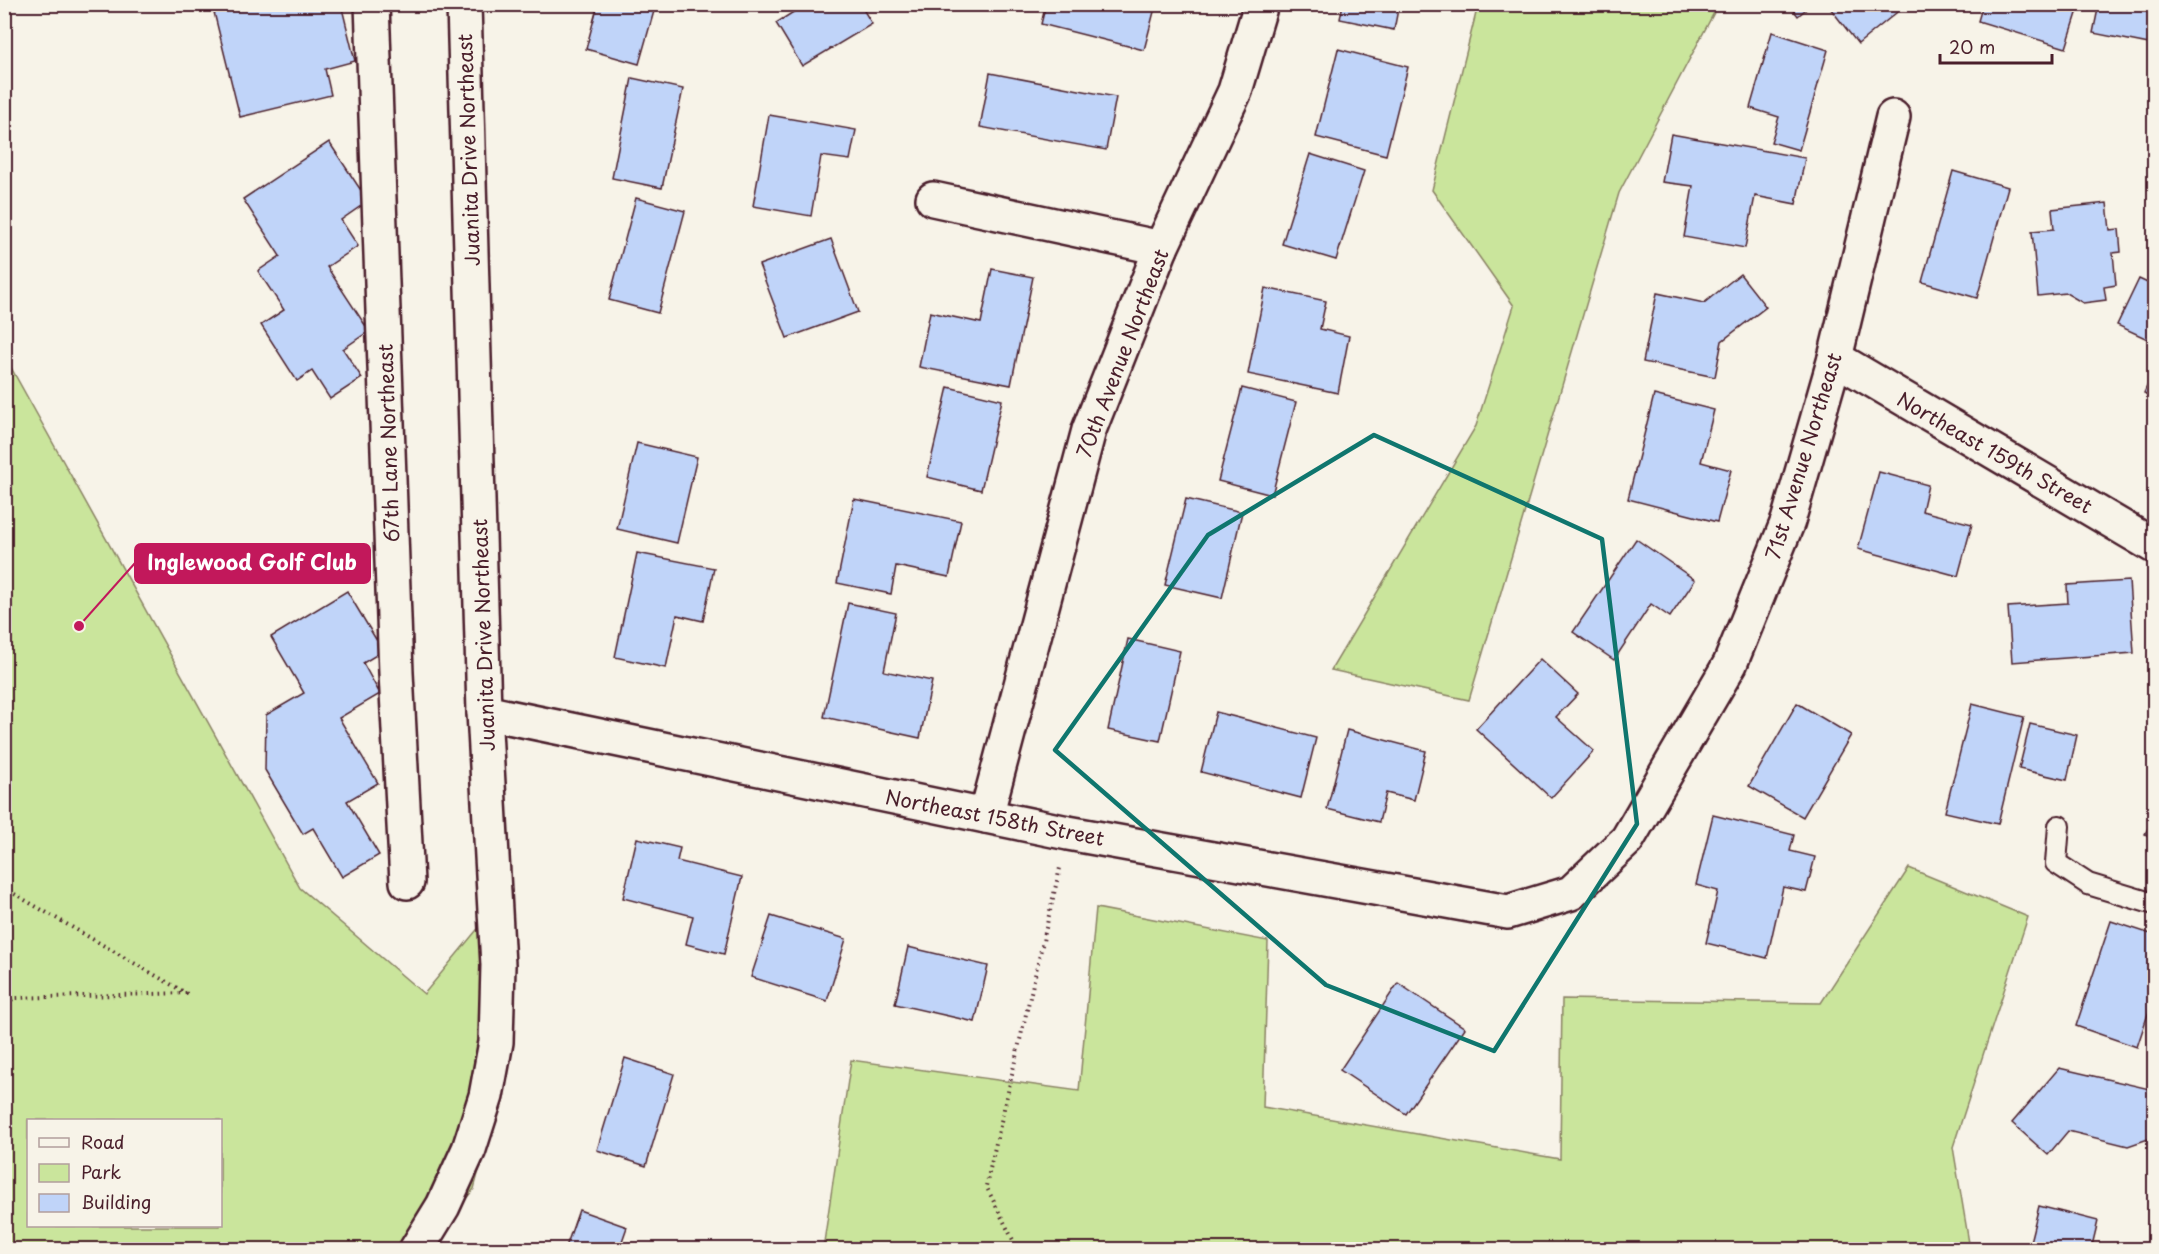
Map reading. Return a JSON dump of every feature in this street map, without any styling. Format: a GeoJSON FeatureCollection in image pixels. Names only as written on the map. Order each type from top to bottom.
{"type":"FeatureCollection","features":[{"type":"Feature","properties":{"kind":"street","name":"67th Lane Northeast"},"geometry":{"type":"LineString","coordinates":[[372,4],[396,673],[407,882]]}},
{"type":"Feature","properties":{"kind":"street","name":"Juanita Drive Northeast"},"geometry":{"type":"LineString","coordinates":[[416,1250],[443,1206],[469,1149],[486,1096],[496,1042],[498,965],[484,712],[464,4]]}},
{"type":"Feature","properties":{"kind":"street","name":"70th Avenue Northeast"},"geometry":{"type":"LineString","coordinates":[[986,816],[1089,430],[1161,248],[1234,92],[1260,4]]}},
{"type":"Feature","properties":{"kind":"street","name":"71st Avenue Northeast"},"geometry":{"type":"LineString","coordinates":[[1508,912],[1572,893],[1627,840],[1730,664],[1788,521],[1835,358],[1893,117]]}},
{"type":"Feature","properties":{"kind":"street"},"geometry":{"type":"LineString","coordinates":[[933,199],[1161,248]]}},
{"type":"Feature","properties":{"kind":"street","name":"Northeast 159th Street"},"geometry":{"type":"LineString","coordinates":[[1835,358],[2154,546]]}},
{"type":"Feature","properties":{"kind":"street","name":"Northeast 158th Street"},"geometry":{"type":"LineString","coordinates":[[484,712],[986,816],[1508,912]]}},
{"type":"Feature","properties":{"kind":"lane"},"geometry":{"type":"LineString","coordinates":[[2059,826],[2056,863],[2088,884],[2154,904]]}},
{"type":"Feature","properties":{"kind":"path"},"geometry":{"type":"LineString","coordinates":[[1018,1250],[986,1186],[1061,863]]}},
{"type":"Feature","properties":{"kind":"path"},"geometry":{"type":"LineString","coordinates":[[4,888],[186,993],[14,998],[4,1006]]}},
{"type":"Feature","properties":{"kind":"highlighted area"},"geometry":{"type":"Polygon","coordinates":[[[1374,435],[1602,539],[1637,824],[1494,1051],[1326,985],[1055,750],[1208,535],[1374,435]]]}},
{"type":"Feature","properties":{"kind":"green space"},"geometry":{"type":"Polygon","coordinates":[[[1478,5],[1718,5],[1619,193],[1469,700],[1331,670],[1476,426],[1514,306],[1432,190],[1478,5]]]}},
{"type":"Feature","properties":{"kind":"green space"},"geometry":{"type":"Polygon","coordinates":[[[4,350],[9,364],[300,888],[424,994],[509,891],[513,1043],[474,1189],[424,1249],[5,1249],[4,350]]]}},
{"type":"Feature","properties":{"kind":"green space"},"geometry":{"type":"Polygon","coordinates":[[[1909,868],[2028,917],[1953,1147],[1970,1249],[823,1249],[851,1060],[1079,1091],[1096,908],[1268,941],[1263,1107],[1560,1159],[1562,999],[1821,1003],[1909,868]]]}},
{"type":"Feature","properties":{"kind":"building"},"geometry":{"type":"Polygon","coordinates":[[[212,4],[341,4],[355,61],[325,69],[331,95],[240,117],[212,4]]]}},
{"type":"Feature","properties":{"kind":"building"},"geometry":{"type":"Polygon","coordinates":[[[598,4],[656,4],[639,64],[586,49],[598,4]]]}},
{"type":"Feature","properties":{"kind":"building"},"geometry":{"type":"Polygon","coordinates":[[[806,4],[860,4],[872,24],[802,66],[776,23],[806,4]]]}},
{"type":"Feature","properties":{"kind":"building"},"geometry":{"type":"Polygon","coordinates":[[[1046,4],[1156,4],[1144,50],[1041,24],[1046,4]]]}},
{"type":"Feature","properties":{"kind":"building"},"geometry":{"type":"Polygon","coordinates":[[[1343,4],[1399,4],[1394,30],[1340,19],[1343,4]]]}},
{"type":"Feature","properties":{"kind":"building"},"geometry":{"type":"Polygon","coordinates":[[[1789,4],[1812,4],[1798,16],[1789,4]]]}},
{"type":"Feature","properties":{"kind":"building"},"geometry":{"type":"Polygon","coordinates":[[[1827,4],[1907,4],[1858,44],[1827,4]]]}},
{"type":"Feature","properties":{"kind":"building"},"geometry":{"type":"Polygon","coordinates":[[[1983,4],[2080,4],[2066,48],[1978,21],[1983,4]]]}},
{"type":"Feature","properties":{"kind":"building"},"geometry":{"type":"Polygon","coordinates":[[[2099,4],[2154,4],[2154,45],[2093,33],[2099,4]]]}},
{"type":"Feature","properties":{"kind":"building"},"geometry":{"type":"Polygon","coordinates":[[[1772,32],[1828,50],[1799,150],[1771,142],[1779,117],[1750,108],[1772,32]]]}},
{"type":"Feature","properties":{"kind":"building"},"geometry":{"type":"Polygon","coordinates":[[[1338,49],[1408,67],[1386,155],[1316,137],[1338,49]]]}},
{"type":"Feature","properties":{"kind":"building"},"geometry":{"type":"Polygon","coordinates":[[[990,73],[1116,97],[1106,150],[980,127],[990,73]]]}},
{"type":"Feature","properties":{"kind":"building"},"geometry":{"type":"Polygon","coordinates":[[[632,78],[683,89],[662,188],[612,178],[632,78]]]}},
{"type":"Feature","properties":{"kind":"building"},"geometry":{"type":"Polygon","coordinates":[[[769,115],[856,130],[850,160],[821,156],[811,216],[753,206],[769,115]]]}},
{"type":"Feature","properties":{"kind":"building"},"geometry":{"type":"Polygon","coordinates":[[[1671,134],[1805,158],[1796,204],[1755,196],[1745,248],[1684,237],[1693,186],[1662,182],[1671,134]]]}},
{"type":"Feature","properties":{"kind":"building"},"geometry":{"type":"Polygon","coordinates":[[[329,142],[368,201],[341,220],[358,246],[327,267],[369,331],[343,349],[362,378],[330,399],[312,371],[297,381],[261,325],[284,310],[258,271],[280,256],[243,199],[329,142]]]}},
{"type":"Feature","properties":{"kind":"building"},"geometry":{"type":"Polygon","coordinates":[[[1310,154],[1364,171],[1336,260],[1282,244],[1310,154]]]}},
{"type":"Feature","properties":{"kind":"building"},"geometry":{"type":"Polygon","coordinates":[[[1953,171],[2008,187],[1977,298],[1922,282],[1953,171]]]}},
{"type":"Feature","properties":{"kind":"building"},"geometry":{"type":"Polygon","coordinates":[[[636,198],[685,211],[658,313],[609,300],[636,198]]]}},
{"type":"Feature","properties":{"kind":"building"},"geometry":{"type":"Polygon","coordinates":[[[2107,203],[2110,230],[2119,229],[2121,252],[2113,253],[2116,285],[2104,287],[2106,300],[2083,303],[2066,293],[2038,296],[2032,231],[2054,229],[2052,209],[2107,203]]]}},
{"type":"Feature","properties":{"kind":"building"},"geometry":{"type":"Polygon","coordinates":[[[831,239],[858,312],[787,338],[759,265],[831,239]]]}},
{"type":"Feature","properties":{"kind":"building"},"geometry":{"type":"Polygon","coordinates":[[[992,269],[1033,277],[1011,385],[919,367],[930,312],[981,323],[992,269]]]}},
{"type":"Feature","properties":{"kind":"building"},"geometry":{"type":"Polygon","coordinates":[[[1740,274],[1766,307],[1722,341],[1715,377],[1643,362],[1657,293],[1704,303],[1740,274]]]}},
{"type":"Feature","properties":{"kind":"building"},"geometry":{"type":"Polygon","coordinates":[[[2139,279],[2154,286],[2154,342],[2117,325],[2139,279]]]}},
{"type":"Feature","properties":{"kind":"building"},"geometry":{"type":"Polygon","coordinates":[[[1265,288],[1326,301],[1320,329],[1349,336],[1338,393],[1248,374],[1265,288]]]}},
{"type":"Feature","properties":{"kind":"building"},"geometry":{"type":"Polygon","coordinates":[[[2154,371],[2154,399],[2144,393],[2154,371]]]}},
{"type":"Feature","properties":{"kind":"building"},"geometry":{"type":"Polygon","coordinates":[[[948,387],[1002,400],[981,490],[927,477],[948,387]]]}},
{"type":"Feature","properties":{"kind":"building"},"geometry":{"type":"Polygon","coordinates":[[[1242,388],[1296,402],[1272,495],[1218,481],[1242,388]]]}},
{"type":"Feature","properties":{"kind":"building"},"geometry":{"type":"Polygon","coordinates":[[[1654,395],[1714,410],[1701,462],[1731,470],[1717,522],[1628,499],[1654,395]]]}},
{"type":"Feature","properties":{"kind":"building"},"geometry":{"type":"Polygon","coordinates":[[[637,443],[697,457],[677,543],[617,529],[637,443]]]}},
{"type":"Feature","properties":{"kind":"building"},"geometry":{"type":"Polygon","coordinates":[[[1879,472],[1928,485],[1922,511],[1972,524],[1958,576],[1858,549],[1879,472]]]}},
{"type":"Feature","properties":{"kind":"building"},"geometry":{"type":"Polygon","coordinates":[[[854,499],[961,521],[949,577],[896,566],[891,594],[837,583],[854,499]]]}},
{"type":"Feature","properties":{"kind":"building"},"geometry":{"type":"Polygon","coordinates":[[[1186,499],[1242,512],[1222,598],[1165,585],[1186,499]]]}},
{"type":"Feature","properties":{"kind":"building"},"geometry":{"type":"Polygon","coordinates":[[[1636,539],[1695,580],[1670,617],[1651,604],[1614,660],[1573,632],[1636,539]]]}},
{"type":"Feature","properties":{"kind":"building"},"geometry":{"type":"Polygon","coordinates":[[[637,553],[714,568],[703,621],[677,615],[666,668],[615,657],[637,553]]]}},
{"type":"Feature","properties":{"kind":"building"},"geometry":{"type":"Polygon","coordinates":[[[2129,581],[2134,653],[2012,662],[2008,607],[2068,603],[2067,585],[2129,581]]]}},
{"type":"Feature","properties":{"kind":"building"},"geometry":{"type":"Polygon","coordinates":[[[347,591],[383,651],[363,663],[380,694],[339,718],[378,783],[347,801],[379,855],[342,877],[313,828],[303,834],[265,770],[266,715],[304,693],[271,637],[347,591]]]}},
{"type":"Feature","properties":{"kind":"building"},"geometry":{"type":"Polygon","coordinates":[[[848,603],[896,613],[884,671],[932,681],[920,738],[824,717],[848,603]]]}},
{"type":"Feature","properties":{"kind":"building"},"geometry":{"type":"Polygon","coordinates":[[[1128,639],[1180,651],[1160,741],[1108,730],[1128,639]]]}},
{"type":"Feature","properties":{"kind":"building"},"geometry":{"type":"Polygon","coordinates":[[[1540,659],[1578,694],[1556,717],[1594,751],[1551,798],[1476,729],[1540,659]]]}},
{"type":"Feature","properties":{"kind":"building"},"geometry":{"type":"Polygon","coordinates":[[[1797,703],[1851,735],[1803,817],[1749,786],[1797,703]]]}},
{"type":"Feature","properties":{"kind":"building"},"geometry":{"type":"Polygon","coordinates":[[[1972,704],[2024,717],[1998,824],[1945,812],[1972,704]]]}},
{"type":"Feature","properties":{"kind":"building"},"geometry":{"type":"Polygon","coordinates":[[[1216,712],[1316,738],[1301,798],[1201,772],[1216,712]]]}},
{"type":"Feature","properties":{"kind":"building"},"geometry":{"type":"Polygon","coordinates":[[[2030,724],[2077,735],[2067,780],[2019,769],[2030,724]]]}},
{"type":"Feature","properties":{"kind":"building"},"geometry":{"type":"Polygon","coordinates":[[[1347,730],[1426,751],[1414,800],[1386,793],[1379,822],[1327,809],[1347,730]]]}},
{"type":"Feature","properties":{"kind":"building"},"geometry":{"type":"Polygon","coordinates":[[[1713,815],[1794,835],[1790,851],[1815,857],[1806,892],[1783,887],[1767,958],[1706,943],[1718,891],[1696,885],[1713,815]]]}},
{"type":"Feature","properties":{"kind":"building"},"geometry":{"type":"Polygon","coordinates":[[[2154,817],[2154,839],[2145,834],[2154,817]]]}},
{"type":"Feature","properties":{"kind":"building"},"geometry":{"type":"Polygon","coordinates":[[[637,838],[680,848],[677,861],[742,877],[724,954],[686,944],[693,916],[623,898],[637,838]]]}},
{"type":"Feature","properties":{"kind":"building"},"geometry":{"type":"Polygon","coordinates":[[[771,916],[846,939],[827,1001],[751,977],[771,916]]]}},
{"type":"Feature","properties":{"kind":"building"},"geometry":{"type":"Polygon","coordinates":[[[2111,921],[2154,935],[2154,996],[2137,1047],[2076,1026],[2111,921]]]}},
{"type":"Feature","properties":{"kind":"building"},"geometry":{"type":"Polygon","coordinates":[[[908,947],[988,966],[975,1022],[895,1004],[908,947]]]}},
{"type":"Feature","properties":{"kind":"building"},"geometry":{"type":"Polygon","coordinates":[[[1398,983],[1465,1028],[1406,1114],[1340,1070],[1398,983]]]}},
{"type":"Feature","properties":{"kind":"building"},"geometry":{"type":"Polygon","coordinates":[[[625,1058],[674,1074],[646,1166],[597,1150],[625,1058]]]}},
{"type":"Feature","properties":{"kind":"building"},"geometry":{"type":"Polygon","coordinates":[[[2059,1068],[2154,1090],[2154,1137],[2128,1146],[2068,1131],[2048,1155],[2012,1123],[2059,1068]]]}},
{"type":"Feature","properties":{"kind":"building"},"geometry":{"type":"Polygon","coordinates":[[[2039,1206],[2098,1221],[2091,1250],[2028,1250],[2039,1206]]]}},
{"type":"Feature","properties":{"kind":"building"},"geometry":{"type":"Polygon","coordinates":[[[579,1210],[627,1227],[619,1250],[565,1250],[579,1210]]]}},
{"type":"Feature","properties":{"kind":"place","name":"Inglewood Golf Club"},"geometry":{"type":"Point","coordinates":[79,626]}}]}
